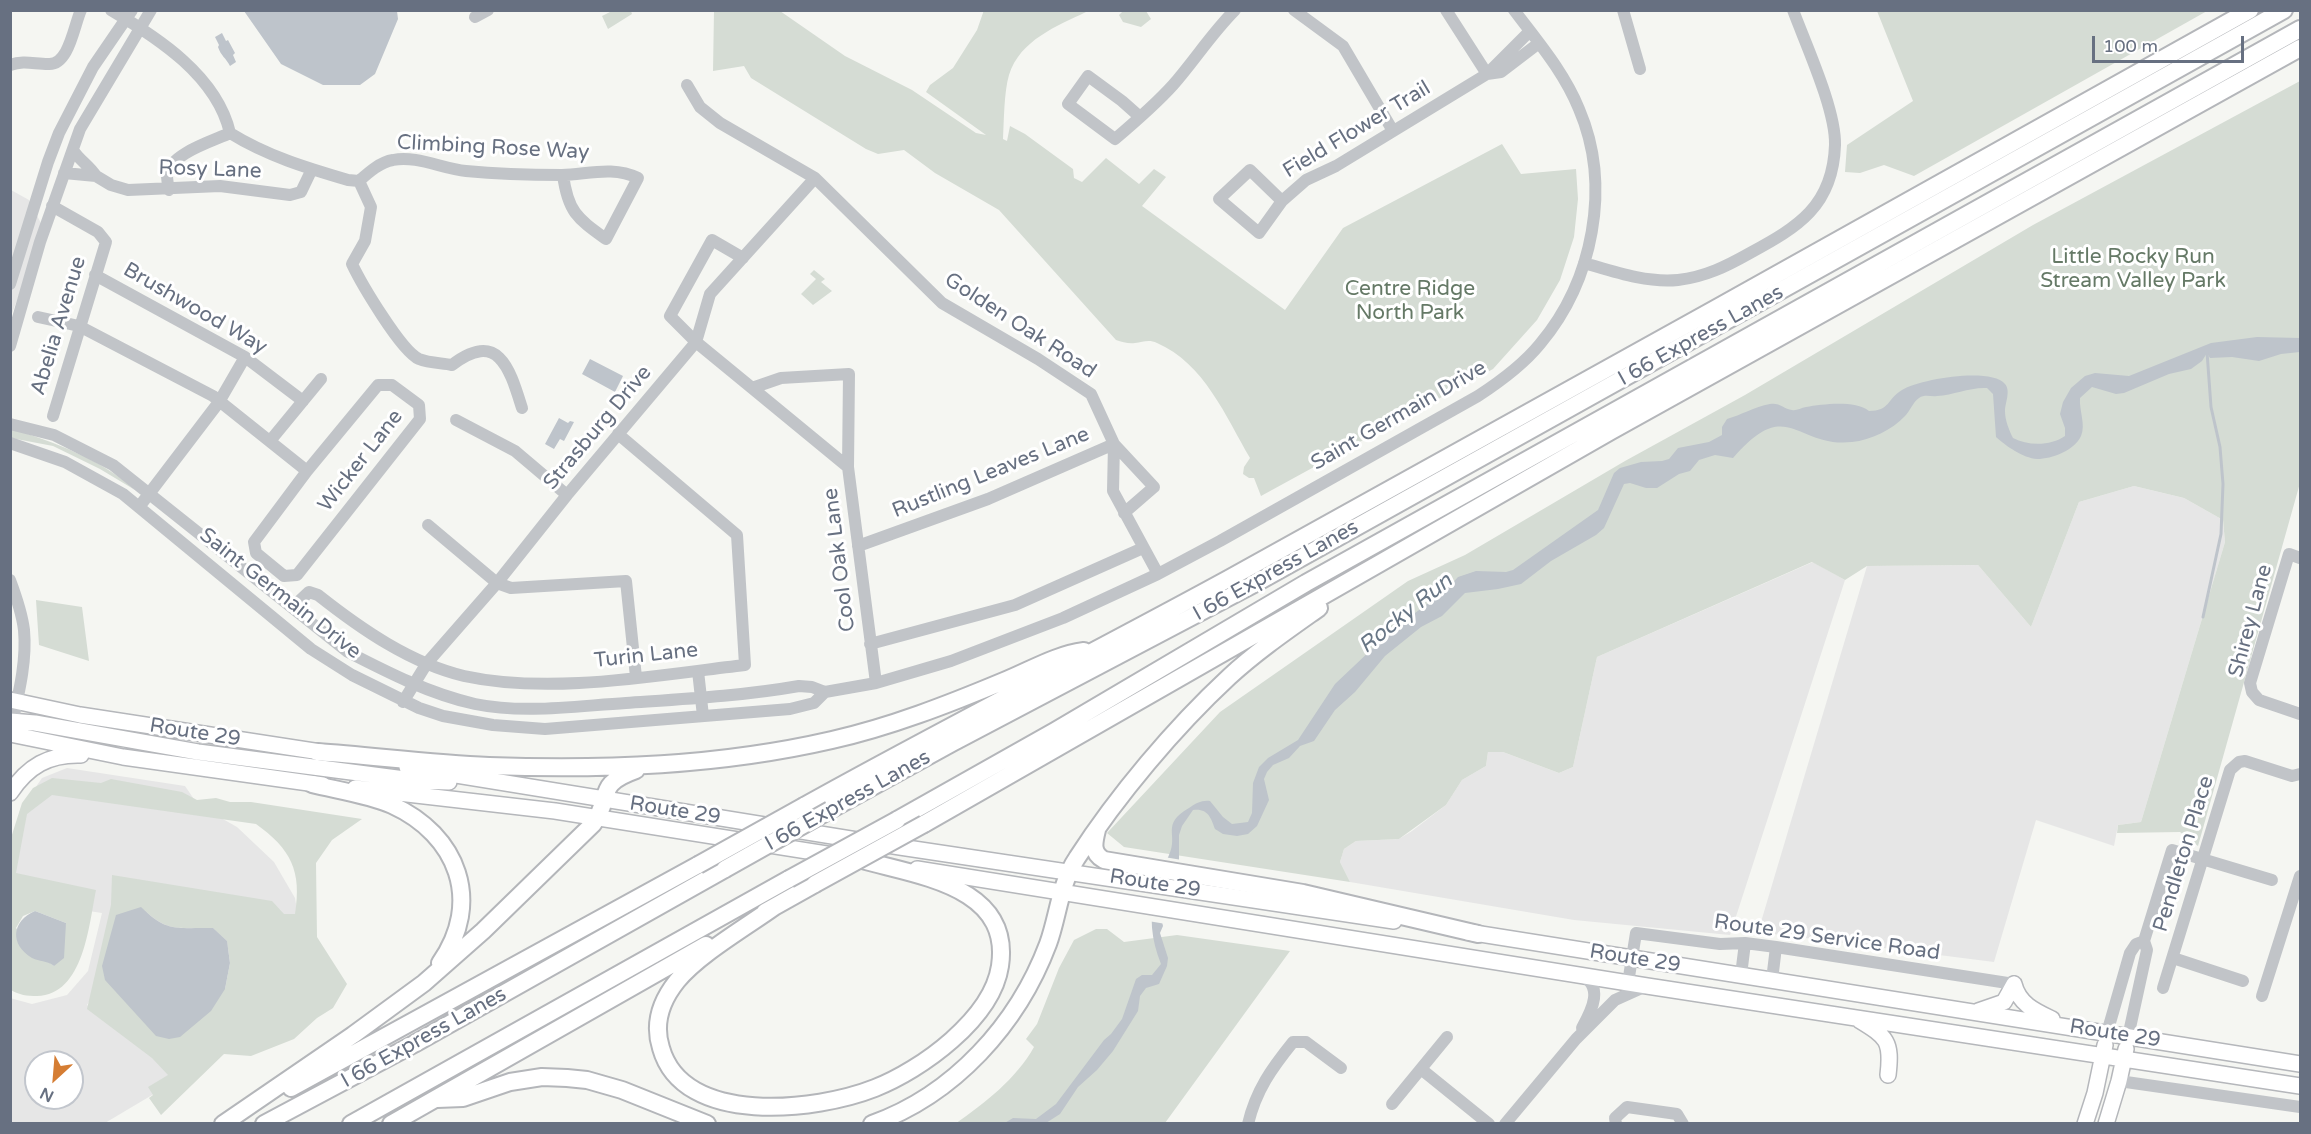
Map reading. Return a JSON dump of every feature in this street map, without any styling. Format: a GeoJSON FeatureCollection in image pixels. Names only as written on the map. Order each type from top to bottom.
{"type":"FeatureCollection","features":[{"type":"Feature","properties":{"kind":"highway"},"geometry":{"type":"LineString","coordinates":[[224,1124],[928,737],[1100,648],[1654,344],[2250,10]]}},
{"type":"Feature","properties":{"kind":"highway","name":"I 66 Express Lanes"},"geometry":{"type":"LineString","coordinates":[[264,1124],[414,1044],[952,743],[1256,583],[2284,10]]}},
{"type":"Feature","properties":{"kind":"highway","name":"I 66 Express Lanes"},"geometry":{"type":"LineString","coordinates":[[351,1124],[897,820],[1358,554],[2301,29]]}},
{"type":"Feature","properties":{"kind":"highway"},"geometry":{"type":"LineString","coordinates":[[391,1124],[924,824],[1611,431],[2301,48]]}},
{"type":"Feature","properties":{"kind":"highway"},"geometry":{"type":"LineString","coordinates":[[872,1124],[933,1092],[981,1052],[1001,1029],[1018,1007],[1040,966],[1070,871],[1097,829],[1181,726],[1230,676],[1283,633],[1422,538]]}},
{"type":"Feature","properties":{"kind":"highway"},"geometry":{"type":"LineString","coordinates":[[317,752],[487,766],[645,767],[728,759],[833,740],[886,725],[993,685],[1063,654],[1100,648]]}},
{"type":"Feature","properties":{"kind":"highway"},"geometry":{"type":"LineString","coordinates":[[224,1124],[424,983],[483,931],[597,818],[607,788],[614,780],[645,767]]}},
{"type":"Feature","properties":{"kind":"highway"},"geometry":{"type":"LineString","coordinates":[[312,784],[391,805],[433,833],[448,852],[458,873],[462,890],[460,924],[450,948],[424,983]]}},
{"type":"Feature","properties":{"kind":"highway"},"geometry":{"type":"LineString","coordinates":[[1097,829],[1094,848],[1099,857],[1140,874],[1208,885],[1303,894],[1478,934]]}},
{"type":"Feature","properties":{"kind":"highway"},"geometry":{"type":"LineString","coordinates":[[774,907],[693,965],[667,994],[659,1017],[658,1033],[662,1052],[672,1071],[691,1088],[708,1097],[761,1106],[791,1106],[839,1099],[876,1088],[901,1076],[935,1053],[965,1027],[979,1011],[995,986],[999,974],[1001,947],[990,915],[968,894],[950,885],[862,860]]}},
{"type":"Feature","properties":{"kind":"highway"},"geometry":{"type":"LineString","coordinates":[[436,1099],[464,1098],[510,1082],[542,1077],[567,1078],[587,1080],[622,1090],[707,1124]]}},
{"type":"Feature","properties":{"kind":"main road","name":"Route 29"},"geometry":{"type":"LineString","coordinates":[[14,701],[80,715],[900,847],[1070,871],[1140,874]]}},
{"type":"Feature","properties":{"kind":"main road","name":"Route 29"},"geometry":{"type":"LineString","coordinates":[[11,727],[123,757],[312,784],[495,804],[597,818],[1647,986],[2301,1086]]}},
{"type":"Feature","properties":{"kind":"main road"},"geometry":{"type":"LineString","coordinates":[[11,727],[420,781],[512,784]]}},
{"type":"Feature","properties":{"kind":"main road"},"geometry":{"type":"LineString","coordinates":[[10,793],[27,772],[50,758],[67,755],[123,757]]}},
{"type":"Feature","properties":{"kind":"main road","name":"Route 29"},"geometry":{"type":"LineString","coordinates":[[1478,934],[2301,1064]]}},
{"type":"Feature","properties":{"kind":"main road"},"geometry":{"type":"LineString","coordinates":[[1973,1012],[2004,1002],[2014,984]]}},
{"type":"Feature","properties":{"kind":"main road"},"geometry":{"type":"LineString","coordinates":[[2014,984],[2016,993],[2023,1002],[2066,1026]]}},
{"type":"Feature","properties":{"kind":"main road"},"geometry":{"type":"LineString","coordinates":[[1854,1017],[1877,1031],[1886,1042],[1890,1055],[1888,1075]]}},
{"type":"Feature","properties":{"kind":"main road"},"geometry":{"type":"LineString","coordinates":[[2085,1124],[2095,1093],[2107,1033]]}},
{"type":"Feature","properties":{"kind":"main road"},"geometry":{"type":"LineString","coordinates":[[2106,1124],[2119,1081],[2128,1037]]}},
{"type":"Feature","properties":{"kind":"street"},"geometry":{"type":"LineString","coordinates":[[10,65],[22,61],[52,65],[59,62],[65,56],[81,10]]}},
{"type":"Feature","properties":{"kind":"street"},"geometry":{"type":"LineString","coordinates":[[111,10],[129,15],[140,28],[184,61],[211,92],[228,123],[230,133],[251,146],[276,157],[358,181],[371,207],[365,241],[352,264],[360,282],[408,350],[419,359],[452,365],[463,356],[473,352],[487,351],[500,358],[509,368],[522,408]]}},
{"type":"Feature","properties":{"kind":"street"},"geometry":{"type":"LineString","coordinates":[[10,346],[52,206],[80,129],[151,10]]}},
{"type":"Feature","properties":{"kind":"street"},"geometry":{"type":"LineString","coordinates":[[474,17],[488,10]]}},
{"type":"Feature","properties":{"kind":"street"},"geometry":{"type":"LineString","coordinates":[[1294,10],[1343,46],[1393,132]]}},
{"type":"Feature","properties":{"kind":"street"},"geometry":{"type":"LineString","coordinates":[[1446,10],[1487,74]]}},
{"type":"Feature","properties":{"kind":"street","name":"Saint Germain Drive"},"geometry":{"type":"LineString","coordinates":[[10,424],[54,435],[113,465],[348,652],[413,683],[476,704],[522,709],[701,698],[773,691],[799,686],[812,687],[825,692],[876,683],[1004,643],[1158,574],[1499,383],[1527,359],[1550,332],[1573,293],[1584,263],[1595,210],[1594,180],[1591,148],[1580,111],[1568,86],[1514,10]]}},
{"type":"Feature","properties":{"kind":"street"},"geometry":{"type":"LineString","coordinates":[[1623,10],[1640,69]]}},
{"type":"Feature","properties":{"kind":"street"},"geometry":{"type":"LineString","coordinates":[[1584,263],[1652,280],[1690,278],[1730,265],[1787,233],[1806,217],[1821,196],[1828,180],[1833,163],[1834,136],[1830,113],[1793,10]]}},
{"type":"Feature","properties":{"kind":"street"},"geometry":{"type":"LineString","coordinates":[[1140,117],[1122,100],[1088,76],[1068,104],[1115,139],[1140,117],[1172,86],[1228,13]]}},
{"type":"Feature","properties":{"kind":"street"},"geometry":{"type":"LineString","coordinates":[[10,284],[59,133],[93,67],[129,15]]}},
{"type":"Feature","properties":{"kind":"street","name":"Field Flower Trail"},"geometry":{"type":"LineString","coordinates":[[1282,201],[1250,170],[1219,199],[1259,233],[1282,201],[1306,180],[1393,132],[1487,74],[1530,31]]}},
{"type":"Feature","properties":{"kind":"street","name":"Field Flower Trail"},"geometry":{"type":"LineString","coordinates":[[1487,74],[1501,72],[1539,43]]}},
{"type":"Feature","properties":{"kind":"street","name":"Golden Oak Road"},"geometry":{"type":"LineString","coordinates":[[687,85],[700,107],[720,123],[815,178],[942,303],[1038,359],[1091,394],[1114,444],[1113,491],[1158,574]]}},
{"type":"Feature","properties":{"kind":"street"},"geometry":{"type":"LineString","coordinates":[[169,189],[167,175],[177,158],[230,133]]}},
{"type":"Feature","properties":{"kind":"street","name":"Rosy Lane"},"geometry":{"type":"LineString","coordinates":[[73,150],[96,176],[111,185],[128,190],[220,186],[290,195],[301,192],[312,169]]}},
{"type":"Feature","properties":{"kind":"street","name":"Climbing Rose Way"},"geometry":{"type":"LineString","coordinates":[[358,181],[379,166],[394,159],[411,160],[464,171],[563,175],[624,171],[638,178],[606,239],[585,225],[573,211],[566,195],[563,175]]}},
{"type":"Feature","properties":{"kind":"street","name":"Rosy Lane"},"geometry":{"type":"LineString","coordinates":[[64,173],[96,176]]}},
{"type":"Feature","properties":{"kind":"street","name":"Strasburg Drive"},"geometry":{"type":"LineString","coordinates":[[403,702],[427,663],[497,583],[567,495],[696,342],[710,294],[815,178]]}},
{"type":"Feature","properties":{"kind":"street","name":"Abelia Avenue"},"geometry":{"type":"LineString","coordinates":[[52,206],[98,232],[106,242],[52,416]]}},
{"type":"Feature","properties":{"kind":"street","name":"Cool Oak Lane"},"geometry":{"type":"LineString","coordinates":[[743,258],[712,240],[670,316],[696,342],[848,467]]}},
{"type":"Feature","properties":{"kind":"street","name":"Brushwood Way"},"geometry":{"type":"LineString","coordinates":[[95,274],[245,357],[303,401]]}},
{"type":"Feature","properties":{"kind":"street"},"geometry":{"type":"LineString","coordinates":[[38,317],[79,326],[219,402],[307,471]]}},
{"type":"Feature","properties":{"kind":"street"},"geometry":{"type":"LineString","coordinates":[[139,507],[219,402],[245,357]]}},
{"type":"Feature","properties":{"kind":"street","name":"Cool Oak Lane"},"geometry":{"type":"LineString","coordinates":[[752,388],[781,378],[849,374],[848,467],[876,683]]}},
{"type":"Feature","properties":{"kind":"street"},"geometry":{"type":"LineString","coordinates":[[270,441],[321,379]]}},
{"type":"Feature","properties":{"kind":"street","name":"Wicker Lane"},"geometry":{"type":"LineString","coordinates":[[378,385],[392,385],[419,405],[420,419],[297,575],[284,576],[256,553],[254,542],[307,471],[378,385]]}},
{"type":"Feature","properties":{"kind":"street"},"geometry":{"type":"LineString","coordinates":[[456,420],[515,452],[567,495]]}},
{"type":"Feature","properties":{"kind":"street","name":"Turin Lane"},"geometry":{"type":"LineString","coordinates":[[293,607],[309,592],[318,595],[375,636],[427,663],[463,675],[502,682],[570,683],[745,665],[737,535],[618,434]]}},
{"type":"Feature","properties":{"kind":"street","name":"Saint Germain Drive"},"geometry":{"type":"LineString","coordinates":[[10,443],[65,462],[123,494],[311,649],[352,675],[403,702],[442,716],[493,725],[545,729],[790,709],[814,703],[825,692]]}},
{"type":"Feature","properties":{"kind":"street","name":"Rustling Leaves Lane"},"geometry":{"type":"LineString","coordinates":[[858,546],[988,499],[1114,444],[1154,487],[1124,513]]}},
{"type":"Feature","properties":{"kind":"street"},"geometry":{"type":"LineString","coordinates":[[428,525],[497,583],[511,588],[626,581],[636,677]]}},
{"type":"Feature","properties":{"kind":"street"},"geometry":{"type":"LineString","coordinates":[[870,644],[1015,605],[1143,548]]}},
{"type":"Feature","properties":{"kind":"street","name":"Shirey Lane"},"geometry":{"type":"LineString","coordinates":[[2301,558],[2289,554],[2250,683],[2252,692],[2259,700],[2301,714]]}},
{"type":"Feature","properties":{"kind":"street"},"geometry":{"type":"LineString","coordinates":[[10,580],[24,630],[24,661],[14,701],[11,727]]}},
{"type":"Feature","properties":{"kind":"street"},"geometry":{"type":"LineString","coordinates":[[698,670],[703,716]]}},
{"type":"Feature","properties":{"kind":"street","name":"Pendleton Place"},"geometry":{"type":"LineString","coordinates":[[2163,988],[2233,765],[2245,761],[2292,776],[2301,774]]}},
{"type":"Feature","properties":{"kind":"street"},"geometry":{"type":"LineString","coordinates":[[2128,1037],[2147,950],[2144,941],[2172,850],[2272,880]]}},
{"type":"Feature","properties":{"kind":"street"},"geometry":{"type":"LineString","coordinates":[[2262,996],[2301,876]]}},
{"type":"Feature","properties":{"kind":"street","name":"Route 29 Service Road"},"geometry":{"type":"LineString","coordinates":[[1631,958],[1635,933],[1720,944],[1776,948],[2014,984]]}},
{"type":"Feature","properties":{"kind":"street"},"geometry":{"type":"LineString","coordinates":[[2107,1033],[2130,953],[2136,944],[2144,941]]}},
{"type":"Feature","properties":{"kind":"street"},"geometry":{"type":"LineString","coordinates":[[1741,975],[1745,944]]}},
{"type":"Feature","properties":{"kind":"street"},"geometry":{"type":"LineString","coordinates":[[1772,980],[1776,948]]}},
{"type":"Feature","properties":{"kind":"street"},"geometry":{"type":"LineString","coordinates":[[1628,983],[1631,958]]}},
{"type":"Feature","properties":{"kind":"street"},"geometry":{"type":"LineString","coordinates":[[2173,958],[2243,981]]}},
{"type":"Feature","properties":{"kind":"street"},"geometry":{"type":"LineString","coordinates":[[1575,1039],[1593,1007],[1595,994],[1591,984],[1584,976],[1577,974]]}},
{"type":"Feature","properties":{"kind":"street"},"geometry":{"type":"LineString","coordinates":[[1505,1124],[1575,1039],[1615,1000],[1647,986]]}},
{"type":"Feature","properties":{"kind":"street"},"geometry":{"type":"LineString","coordinates":[[1392,1104],[1447,1037]]}},
{"type":"Feature","properties":{"kind":"street"},"geometry":{"type":"LineString","coordinates":[[1248,1124],[1254,1101],[1267,1077],[1293,1042],[1306,1042],[1341,1068]]}},
{"type":"Feature","properties":{"kind":"street"},"geometry":{"type":"LineString","coordinates":[[1421,1069],[1489,1124]]}},
{"type":"Feature","properties":{"kind":"street"},"geometry":{"type":"LineString","coordinates":[[2119,1081],[2301,1107]]}},
{"type":"Feature","properties":{"kind":"street"},"geometry":{"type":"LineString","coordinates":[[1616,1124],[1615,1118],[1627,1107],[1677,1114],[1683,1124]]}},
{"type":"Feature","properties":{"kind":"shaded area"},"geometry":{"type":"Polygon","coordinates":[[[244,11],[397,11],[398,19],[375,74],[360,85],[323,85],[281,64],[244,11]]]}},
{"type":"Feature","properties":{"kind":"shaded area"},"geometry":{"type":"Polygon","coordinates":[[[222,33],[235,53],[233,55],[236,62],[230,66],[219,50],[215,37],[222,33]]]}},
{"type":"Feature","properties":{"kind":"shaded area"},"geometry":{"type":"Polygon","coordinates":[[[11,190],[29,200],[44,229],[11,316],[11,190]]]}},
{"type":"Feature","properties":{"kind":"shaded area","name":"Rocky Run"},"geometry":{"type":"Polygon","coordinates":[[[2257,337],[2300,338],[2300,352],[2281,354],[2259,361],[2232,357],[2210,358],[2207,353],[2202,361],[2191,369],[2169,374],[2124,393],[2116,394],[2092,387],[2080,398],[2083,427],[2078,441],[2062,453],[2049,457],[2037,459],[2026,456],[2010,448],[1996,437],[1993,394],[1987,388],[1981,388],[1921,397],[1894,426],[1866,439],[1833,442],[1780,426],[1767,429],[1752,439],[1733,458],[1715,455],[1699,460],[1690,471],[1679,474],[1657,488],[1624,484],[1604,528],[1596,535],[1551,561],[1521,584],[1465,593],[1442,616],[1421,627],[1385,656],[1355,692],[1335,710],[1314,741],[1300,746],[1289,758],[1273,765],[1267,772],[1264,779],[1269,800],[1257,826],[1248,834],[1237,836],[1223,834],[1215,829],[1205,812],[1193,810],[1179,835],[1179,860],[1168,875],[1161,917],[1163,926],[1160,933],[1168,958],[1159,984],[1146,988],[1140,996],[1138,1011],[1113,1051],[1078,1087],[1060,1114],[1046,1123],[1003,1124],[1013,1118],[1036,1119],[1056,1104],[1122,1019],[1136,979],[1142,975],[1152,975],[1161,964],[1152,928],[1153,899],[1158,870],[1172,848],[1173,825],[1180,814],[1197,803],[1210,801],[1232,824],[1248,822],[1252,813],[1253,783],[1259,767],[1268,758],[1298,740],[1335,684],[1396,627],[1445,591],[1458,577],[1476,571],[1506,572],[1513,570],[1598,510],[1614,473],[1620,468],[1641,462],[1669,459],[1678,448],[1709,442],[1722,435],[1722,427],[1727,419],[1764,405],[1776,404],[1794,410],[1821,405],[1847,404],[1869,411],[1876,410],[1885,407],[1897,393],[1911,386],[1955,376],[1986,376],[2005,384],[2008,394],[2005,408],[2006,418],[2013,438],[2039,444],[2053,442],[2065,436],[2060,414],[2063,402],[2071,388],[2085,376],[2095,373],[2129,376],[2211,343],[2257,337]]]}},
{"type":"Feature","properties":{"kind":"shaded area"},"geometry":{"type":"Polygon","coordinates":[[[590,359],[623,376],[615,392],[582,374],[590,359]]]}},
{"type":"Feature","properties":{"kind":"shaded area"},"geometry":{"type":"Polygon","coordinates":[[[559,418],[568,423],[574,422],[564,441],[560,439],[554,449],[545,444],[559,418]]]}},
{"type":"Feature","properties":{"kind":"shaded area"},"geometry":{"type":"Polygon","coordinates":[[[2134,486],[2184,498],[2223,520],[2225,542],[2141,822],[2118,825],[2114,846],[2036,820],[1994,962],[1758,932],[1867,566],[1978,565],[2031,627],[2079,502],[2134,486]]]}},
{"type":"Feature","properties":{"kind":"shaded area"},"geometry":{"type":"Polygon","coordinates":[[[1813,562],[1845,580],[1730,935],[1574,920],[1350,882],[1340,862],[1344,849],[1356,841],[1399,839],[1412,831],[1446,805],[1462,780],[1486,766],[1488,752],[1503,752],[1559,773],[1573,767],[1597,657],[1813,562]]]}},
{"type":"Feature","properties":{"kind":"shaded area"},"geometry":{"type":"Polygon","coordinates":[[[67,768],[185,786],[198,805],[237,827],[274,862],[295,898],[300,929],[101,983],[87,1005],[186,1080],[174,1082],[105,1123],[11,1123],[10,998],[32,1004],[67,995],[88,971],[102,913],[11,899],[11,848],[20,810],[42,778],[67,768]]]}},
{"type":"Feature","properties":{"kind":"shaded area"},"geometry":{"type":"Polygon","coordinates":[[[141,907],[150,916],[166,925],[182,928],[213,928],[227,941],[230,963],[225,989],[211,1011],[180,1037],[169,1039],[156,1036],[105,980],[102,966],[116,915],[141,907]]]}},
{"type":"Feature","properties":{"kind":"shaded area"},"geometry":{"type":"Polygon","coordinates":[[[35,911],[66,923],[64,958],[54,966],[32,958],[17,940],[18,927],[27,915],[35,911]]]}},
{"type":"Feature","properties":{"kind":"green space","name":"Centre Ridge North Park"},"geometry":{"type":"Polygon","coordinates":[[[984,10],[1086,12],[1031,43],[1014,63],[1006,90],[1003,139],[1007,141],[1010,126],[1025,134],[1073,169],[1074,178],[1082,182],[1106,158],[1139,184],[1154,169],[1166,177],[1142,206],[1285,310],[1343,228],[1502,144],[1521,174],[1576,169],[1578,199],[1574,237],[1560,280],[1537,320],[1493,369],[1261,496],[1254,478],[1243,474],[1244,467],[1250,458],[1201,377],[1174,352],[1157,343],[1149,341],[1130,343],[1116,340],[999,210],[935,173],[904,150],[878,154],[866,149],[751,78],[744,66],[713,71],[714,11],[780,11],[845,56],[912,90],[976,133],[986,135],[926,92],[930,85],[953,68],[977,30],[984,10]]]}},
{"type":"Feature","properties":{"kind":"green space"},"geometry":{"type":"Polygon","coordinates":[[[1124,10],[1146,11],[1151,19],[1141,27],[1123,22],[1119,15],[1124,10]]]}},
{"type":"Feature","properties":{"kind":"green space"},"geometry":{"type":"Polygon","coordinates":[[[612,11],[631,11],[632,14],[608,29],[602,16],[612,11]]]}},
{"type":"Feature","properties":{"kind":"green space"},"geometry":{"type":"Polygon","coordinates":[[[1877,11],[2207,11],[1914,176],[1884,165],[1860,173],[1845,172],[1847,145],[1913,101],[1877,11]]]}},
{"type":"Feature","properties":{"kind":"green space","name":"Little Rocky Run Stream Valley Park"},"geometry":{"type":"Polygon","coordinates":[[[2300,81],[2300,483],[2198,846],[2180,832],[2117,833],[2118,825],[2141,822],[2225,542],[2223,520],[2184,498],[2134,486],[2079,502],[2031,627],[1978,565],[1867,566],[1845,580],[1812,562],[1597,657],[1573,767],[1559,773],[1503,752],[1488,752],[1486,766],[1462,780],[1446,805],[1399,839],[1356,841],[1344,849],[1340,862],[1350,882],[1124,847],[1107,833],[1220,712],[1408,581],[1465,555],[1625,461],[1745,395],[2033,225],[2300,81]]]}},
{"type":"Feature","properties":{"kind":"green space"},"geometry":{"type":"Polygon","coordinates":[[[814,270],[825,279],[821,282],[832,291],[813,305],[801,294],[816,279],[810,274],[814,270]]]}},
{"type":"Feature","properties":{"kind":"green space"},"geometry":{"type":"Polygon","coordinates":[[[10,428],[92,460],[135,490],[100,469],[53,446],[11,438],[10,428]]]}},
{"type":"Feature","properties":{"kind":"green space"},"geometry":{"type":"Polygon","coordinates":[[[36,600],[82,607],[89,661],[39,645],[36,600]]]}},
{"type":"Feature","properties":{"kind":"green space"},"geometry":{"type":"Polygon","coordinates":[[[52,778],[101,783],[111,779],[182,792],[197,800],[216,798],[230,802],[251,802],[362,819],[332,840],[316,863],[317,937],[347,984],[333,1008],[317,1018],[294,1039],[251,1056],[224,1054],[161,1115],[149,1098],[153,1095],[148,1087],[168,1075],[152,1058],[87,1009],[111,905],[112,875],[272,901],[284,914],[295,914],[297,885],[291,862],[278,843],[256,824],[52,795],[27,814],[16,873],[96,890],[82,955],[65,984],[53,993],[37,996],[20,994],[11,990],[10,841],[22,803],[33,788],[52,778]],[[141,907],[225,989],[230,963],[227,941],[213,928],[182,928],[159,922],[141,907]],[[35,911],[23,916],[16,928],[54,966],[66,923],[35,911]]]}},
{"type":"Feature","properties":{"kind":"green space"},"geometry":{"type":"Polygon","coordinates":[[[1096,929],[1107,929],[1124,942],[1177,935],[1290,951],[1165,1123],[955,1124],[999,1090],[1027,1059],[1034,1047],[1026,1039],[1037,1024],[1059,968],[1074,940],[1096,929]]]}},
{"type":"Feature","properties":{"kind":"pier"},"geometry":{"type":"Polygon","coordinates":[[[1164,857],[1182,860],[1169,880],[1164,912],[1166,924],[1148,921],[1147,912],[1155,870],[1164,857]]]}},
{"type":"Feature","properties":{"kind":"waterway"},"geometry":{"type":"LineString","coordinates":[[2203,617],[2221,534],[2223,484],[2220,447],[2211,407],[2207,352]]}}]}
